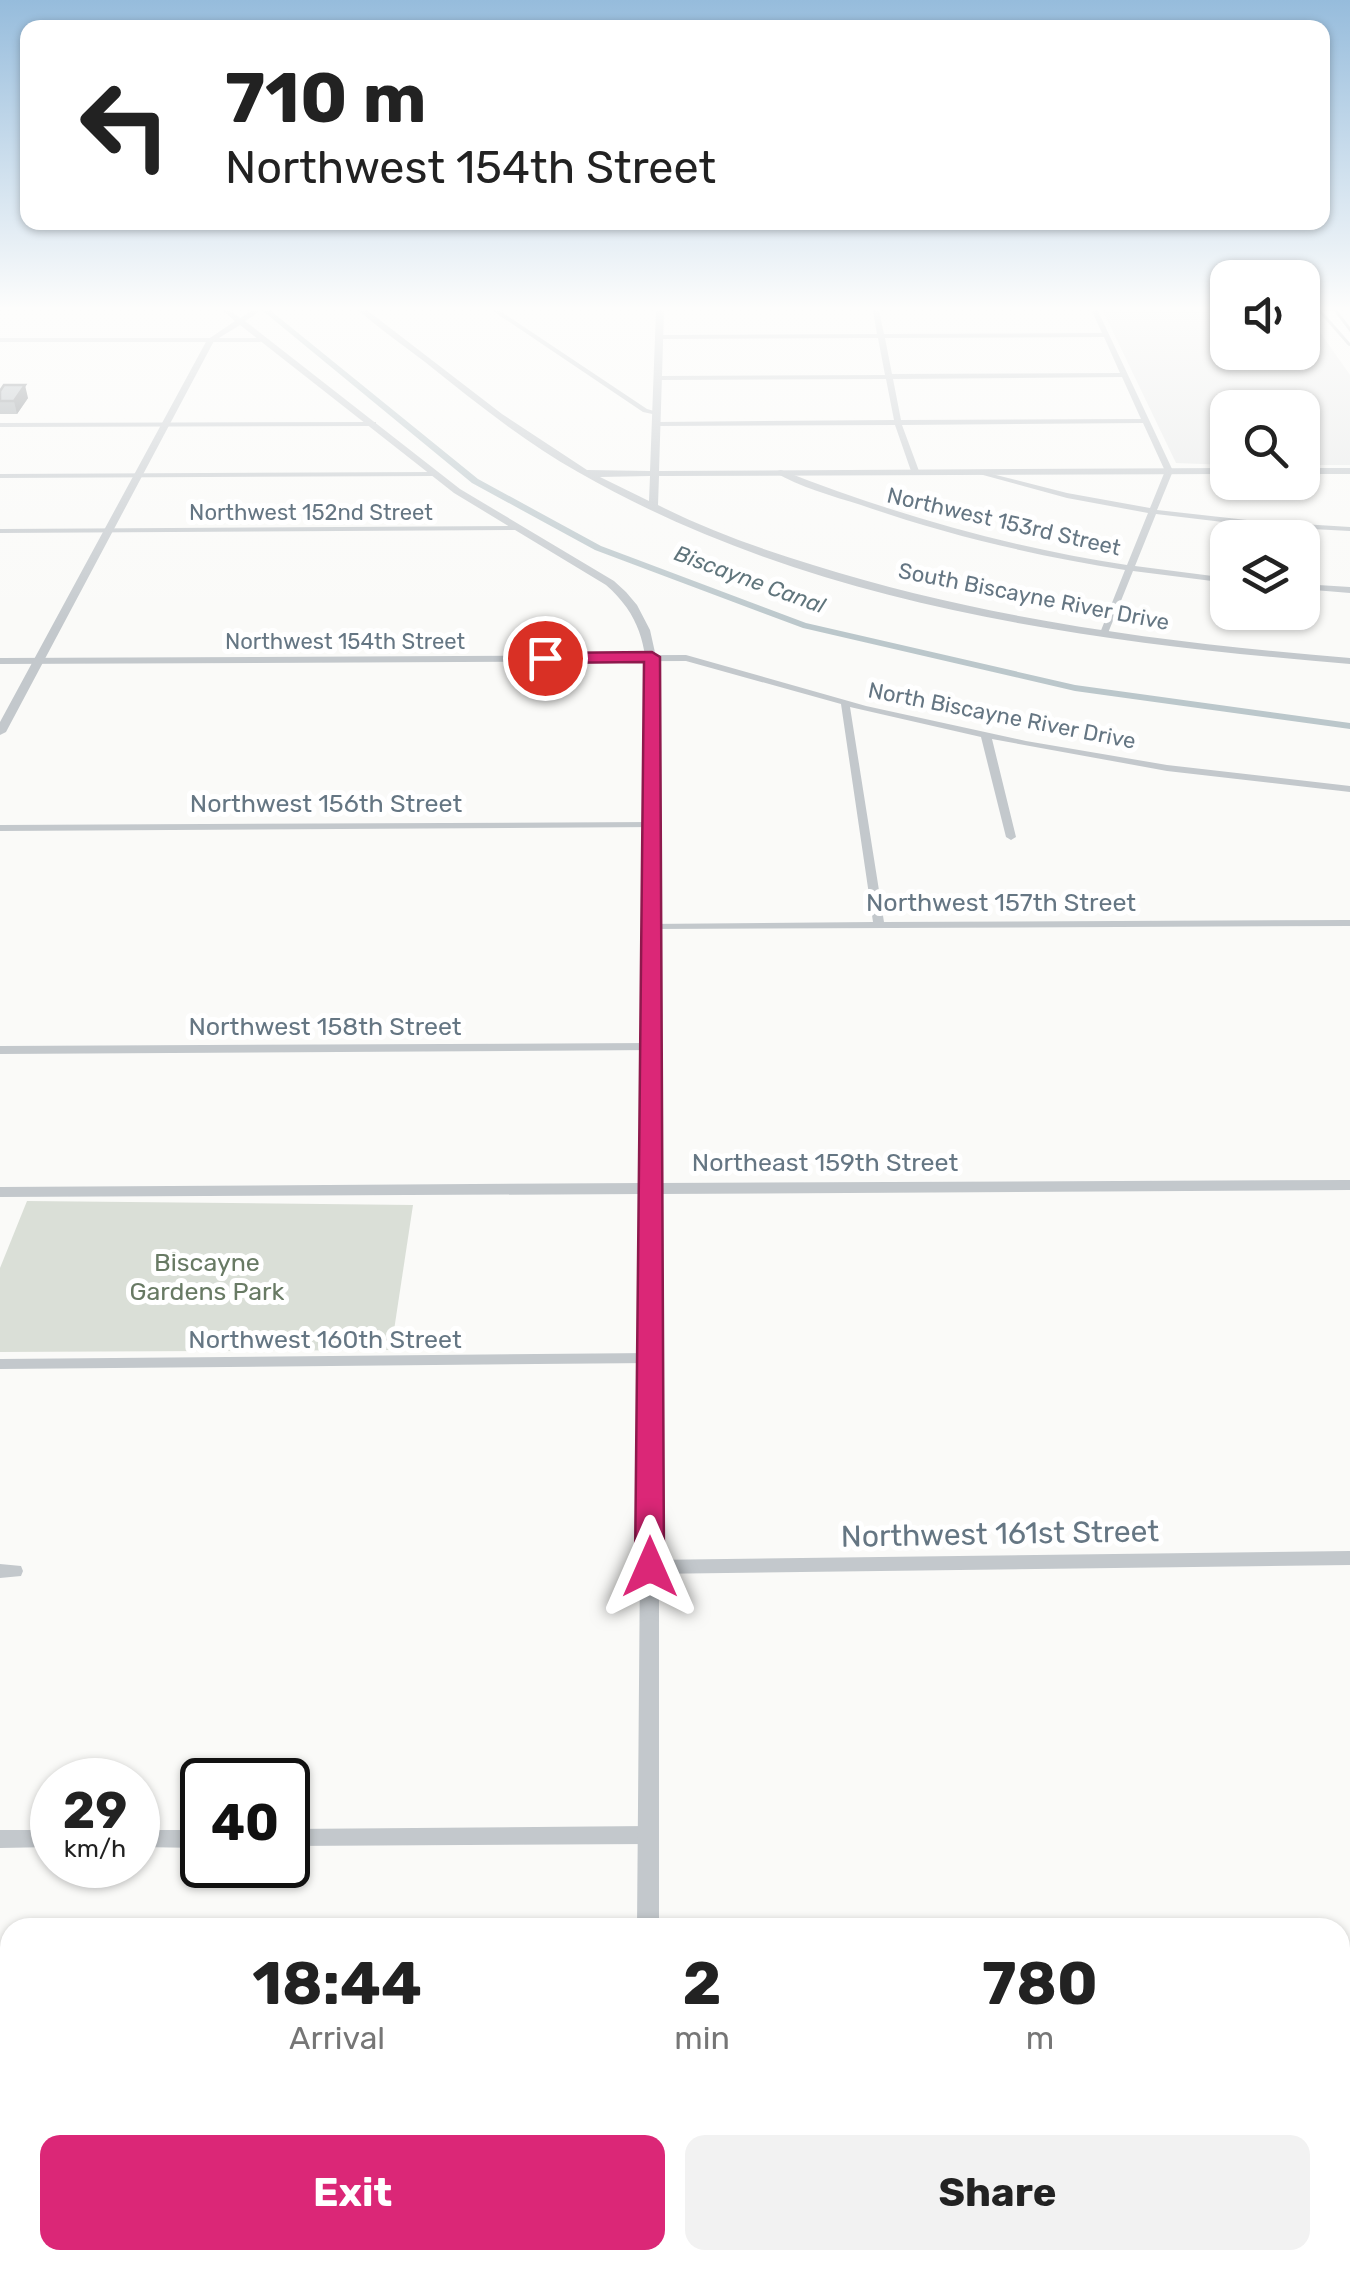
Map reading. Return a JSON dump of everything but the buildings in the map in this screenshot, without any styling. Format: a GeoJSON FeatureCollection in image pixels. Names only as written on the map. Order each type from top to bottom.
{"type":"FeatureCollection","features":[{"type":"Feature","properties":{"kind":"street"},"geometry":{"type":"LineString","coordinates":[[0,732],[168,417]]}},
{"type":"Feature","properties":{"kind":"street"},"geometry":{"type":"LineString","coordinates":[[363,417],[434,474],[516,528],[602,577],[634,608],[648,632],[652,657],[648,1918]]}},
{"type":"Feature","properties":{"kind":"street","name":"South Biscayne River Drive"},"geometry":{"type":"LineString","coordinates":[[509,417],[587,474],[653,506],[859,581],[969,608],[1104,632],[1350,662]]}},
{"type":"Feature","properties":{"kind":"street"},"geometry":{"type":"LineString","coordinates":[[653,506],[657,417]]}},
{"type":"Feature","properties":{"kind":"street"},"geometry":{"type":"LineString","coordinates":[[897,417],[915,471]]}},
{"type":"Feature","properties":{"kind":"street"},"geometry":{"type":"LineString","coordinates":[[1104,632],[1169,471],[1143,417]]}},
{"type":"Feature","properties":{"kind":"street"},"geometry":{"type":"LineString","coordinates":[[657,424],[1145,422]]}},
{"type":"Feature","properties":{"kind":"street"},"geometry":{"type":"LineString","coordinates":[[0,425],[373,424]]}},
{"type":"Feature","properties":{"kind":"street"},"geometry":{"type":"LineString","coordinates":[[587,474],[1210,471]]}},
{"type":"Feature","properties":{"kind":"street"},"geometry":{"type":"LineString","coordinates":[[1320,471],[1348,471]]}},
{"type":"Feature","properties":{"kind":"street","name":"Northwest 153rd Street"},"geometry":{"type":"LineString","coordinates":[[778,472],[884,513],[1130,567],[1210,578]]}},
{"type":"Feature","properties":{"kind":"street"},"geometry":{"type":"LineString","coordinates":[[976,472],[1026,486],[1156,510],[1350,529]]}},
{"type":"Feature","properties":{"kind":"street"},"geometry":{"type":"LineString","coordinates":[[0,476],[434,474]]}},
{"type":"Feature","properties":{"kind":"street","name":"Northwest 152nd Street"},"geometry":{"type":"LineString","coordinates":[[0,531],[516,528]]}},
{"type":"Feature","properties":{"kind":"street"},"geometry":{"type":"LineString","coordinates":[[1320,588],[1350,590]]}},
{"type":"Feature","properties":{"kind":"street","name":"Northwest 154th Street"},"geometry":{"type":"LineString","coordinates":[[0,661],[652,657]]}},
{"type":"Feature","properties":{"kind":"street","name":"North Biscayne River Drive"},"geometry":{"type":"LineString","coordinates":[[652,657],[691,658],[845,703],[986,736],[1167,768],[1350,788]]}},
{"type":"Feature","properties":{"kind":"street"},"geometry":{"type":"LineString","coordinates":[[845,703],[879,926]]}},
{"type":"Feature","properties":{"kind":"street"},"geometry":{"type":"LineString","coordinates":[[986,736],[1011,837]]}},
{"type":"Feature","properties":{"kind":"street","name":"Northwest 156th Street"},"geometry":{"type":"LineString","coordinates":[[0,828],[652,825]]}},
{"type":"Feature","properties":{"kind":"street","name":"Northwest 157th Street"},"geometry":{"type":"LineString","coordinates":[[652,926],[1350,923]]}},
{"type":"Feature","properties":{"kind":"street","name":"Northwest 158th Street"},"geometry":{"type":"LineString","coordinates":[[0,1050],[651,1047]]}},
{"type":"Feature","properties":{"kind":"street","name":"Northeast 159th Street"},"geometry":{"type":"LineString","coordinates":[[0,1192],[1350,1185]]}},
{"type":"Feature","properties":{"kind":"street","name":"Northwest 160th Street"},"geometry":{"type":"LineString","coordinates":[[0,1364],[651,1358]]}},
{"type":"Feature","properties":{"kind":"street","name":"Northwest 161st Street"},"geometry":{"type":"LineString","coordinates":[[650,1567],[1350,1558]]}},
{"type":"Feature","properties":{"kind":"street"},"geometry":{"type":"LineString","coordinates":[[310,1838],[649,1835]]}},
{"type":"Feature","properties":{"kind":"street"},"geometry":{"type":"LineString","coordinates":[[0,1840],[30,1839]]}},
{"type":"Feature","properties":{"kind":"shaded area"},"geometry":{"type":"Polygon","coordinates":[[[1154,417],[1210,417],[1210,464],[1176,463],[1154,417]]]}},
{"type":"Feature","properties":{"kind":"shaded area"},"geometry":{"type":"Polygon","coordinates":[[[1320,417],[1350,417],[1350,465],[1320,465],[1320,417]]]}},
{"type":"Feature","properties":{"kind":"green space","name":"Biscayne Gardens Park"},"geometry":{"type":"Polygon","coordinates":[[[27,1201],[413,1205],[391,1350],[0,1352],[0,1268],[27,1201]]]}},
{"type":"Feature","properties":{"kind":"waterway","name":"Biscayne Canal"},"geometry":{"type":"LineString","coordinates":[[397,417],[475,481],[598,548],[803,625],[1075,688],[1350,726]]}},
{"type":"Feature","properties":{"kind":"route"},"geometry":{"type":"LineString","coordinates":[[545,658],[652,657],[650,1567]]}}]}
